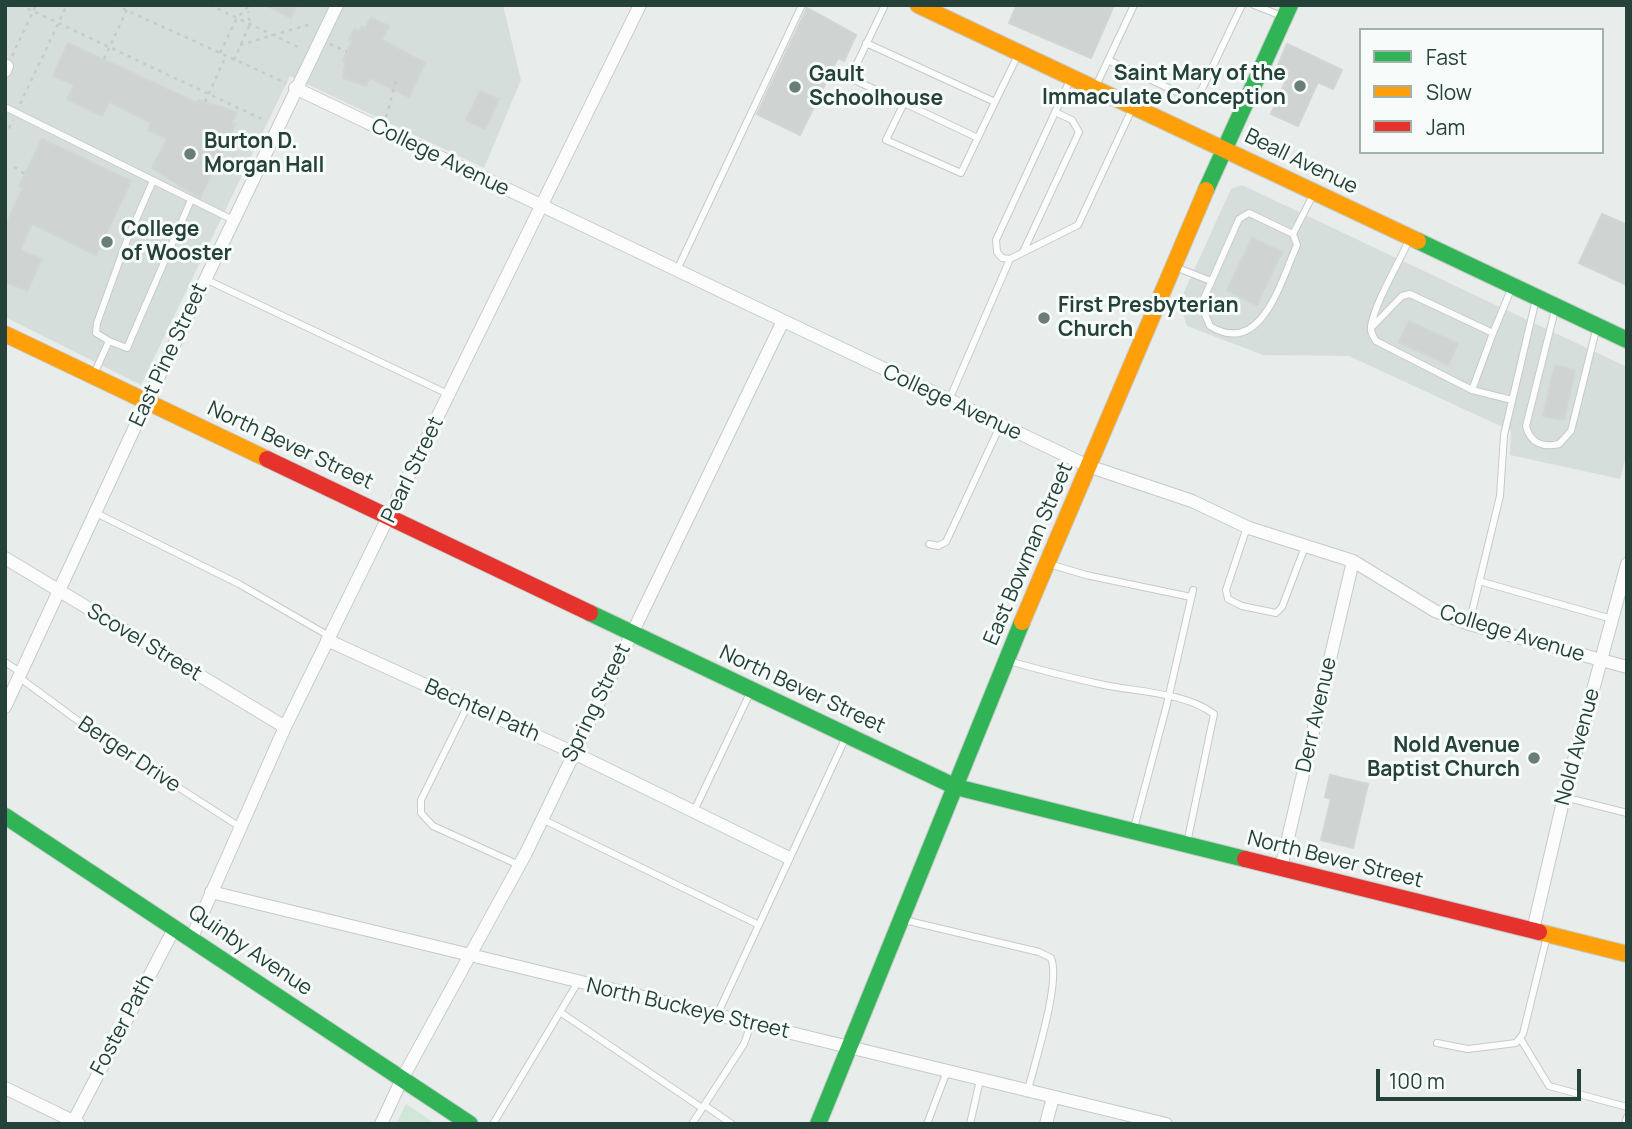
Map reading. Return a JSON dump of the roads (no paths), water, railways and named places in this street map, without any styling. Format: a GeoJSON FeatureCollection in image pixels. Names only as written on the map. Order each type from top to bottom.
{"type":"FeatureCollection","features":[{"type":"Feature","properties":{"kind":"main road","name":"Beall Avenue"},"geometry":{"type":"LineString","coordinates":[[921,6],[1627,340]]}},
{"type":"Feature","properties":{"kind":"main road","name":"East Bowman Street"},"geometry":{"type":"LineString","coordinates":[[818,1124],[842,1045],[902,919],[1088,466],[1224,148],[1287,11]]}},
{"type":"Feature","properties":{"kind":"main road","name":"North Bever Street"},"geometry":{"type":"LineString","coordinates":[[5,334],[956,787],[1132,833],[1627,954]]}},
{"type":"Feature","properties":{"kind":"main road","name":"Quinby Avenue"},"geometry":{"type":"LineString","coordinates":[[5,816],[192,937],[470,1124]]}},
{"type":"Feature","properties":{"kind":"street","name":"East Pine Street"},"geometry":{"type":"LineString","coordinates":[[5,707],[295,88],[337,5]]}},
{"type":"Feature","properties":{"kind":"street","name":"Pearl Street"},"geometry":{"type":"LineString","coordinates":[[192,937],[285,727],[640,5]]}},
{"type":"Feature","properties":{"kind":"street","name":"College Avenue"},"geometry":{"type":"LineString","coordinates":[[295,88],[782,323],[1088,466],[1192,501],[1247,527],[1353,561],[1435,611],[1469,624],[1627,667]]}},
{"type":"Feature","properties":{"kind":"street","name":"Spring Street"},"geometry":{"type":"LineString","coordinates":[[380,1124],[519,865],[782,323]]}},
{"type":"Feature","properties":{"kind":"street","name":"Scovel Street"},"geometry":{"type":"LineString","coordinates":[[5,558],[285,727]]}},
{"type":"Feature","properties":{"kind":"street","name":"Derr Avenue"},"geometry":{"type":"LineString","coordinates":[[1281,868],[1353,561]]}},
{"type":"Feature","properties":{"kind":"street","name":"Nold Avenue"},"geometry":{"type":"LineString","coordinates":[[1540,932],[1564,796],[1627,564]]}},
{"type":"Feature","properties":{"kind":"street","name":"Bechtel Path"},"geometry":{"type":"LineString","coordinates":[[328,638],[572,752],[787,857]]}},
{"type":"Feature","properties":{"kind":"street","name":"North Buckeye Street"},"geometry":{"type":"LineString","coordinates":[[211,892],[1053,1097],[1117,1118],[1166,1124]]}},
{"type":"Feature","properties":{"kind":"street","name":"Foster Path"},"geometry":{"type":"LineString","coordinates":[[74,1123],[175,927]]}},
{"type":"Feature","properties":{"kind":"street"},"geometry":{"type":"LineString","coordinates":[[5,1088],[74,1123]]}},
{"type":"Feature","properties":{"kind":"street"},"geometry":{"type":"LineString","coordinates":[[1046,1124],[1053,1097]]}},
{"type":"Feature","properties":{"kind":"lane"},"geometry":{"type":"LineString","coordinates":[[676,271],[802,5]]}},
{"type":"Feature","properties":{"kind":"lane"},"geometry":{"type":"LineString","coordinates":[[885,5],[850,78],[978,138]]}},
{"type":"Feature","properties":{"kind":"lane"},"geometry":{"type":"LineString","coordinates":[[1095,88],[1134,5]]}},
{"type":"Feature","properties":{"kind":"lane"},"geometry":{"type":"LineString","coordinates":[[1108,60],[1188,97],[1196,96],[1201,91],[1242,5]]}},
{"type":"Feature","properties":{"kind":"lane"},"geometry":{"type":"LineString","coordinates":[[1255,5],[1287,11]]}},
{"type":"Feature","properties":{"kind":"lane"},"geometry":{"type":"LineString","coordinates":[[866,43],[995,102]]}},
{"type":"Feature","properties":{"kind":"lane"},"geometry":{"type":"LineString","coordinates":[[904,103],[886,140],[961,173],[1019,52]]}},
{"type":"Feature","properties":{"kind":"lane"},"geometry":{"type":"LineString","coordinates":[[1072,77],[996,240],[997,252],[1002,258],[1010,259],[1078,225],[1133,106]]}},
{"type":"Feature","properties":{"kind":"lane"},"geometry":{"type":"LineString","coordinates":[[5,107],[233,220]]}},
{"type":"Feature","properties":{"kind":"lane"},"geometry":{"type":"LineString","coordinates":[[1023,252],[1079,132],[1072,120],[1055,112]]}},
{"type":"Feature","properties":{"kind":"lane"},"geometry":{"type":"LineString","coordinates":[[153,181],[127,240],[97,323],[96,333],[109,341],[127,348],[191,200]]}},
{"type":"Feature","properties":{"kind":"lane"},"geometry":{"type":"LineString","coordinates":[[1293,234],[1314,192]]}},
{"type":"Feature","properties":{"kind":"lane"},"geometry":{"type":"LineString","coordinates":[[1244,214],[1293,234],[1297,245],[1266,314],[1239,335],[1231,336],[1208,323],[1201,305],[1244,214]]}},
{"type":"Feature","properties":{"kind":"lane"},"geometry":{"type":"LineString","coordinates":[[1410,238],[1371,328],[1376,341],[1472,390],[1512,400]]}},
{"type":"Feature","properties":{"kind":"lane"},"geometry":{"type":"LineString","coordinates":[[948,402],[1010,259]]}},
{"type":"Feature","properties":{"kind":"lane"},"geometry":{"type":"LineString","coordinates":[[1173,267],[1211,281]]}},
{"type":"Feature","properties":{"kind":"lane"},"geometry":{"type":"LineString","coordinates":[[205,279],[450,395]]}},
{"type":"Feature","properties":{"kind":"lane"},"geometry":{"type":"LineString","coordinates":[[1472,390],[1512,287]]}},
{"type":"Feature","properties":{"kind":"lane"},"geometry":{"type":"LineString","coordinates":[[1371,328],[1402,296],[1410,294],[1493,333]]}},
{"type":"Feature","properties":{"kind":"lane"},"geometry":{"type":"LineString","coordinates":[[1469,624],[1500,495],[1504,435],[1536,299]]}},
{"type":"Feature","properties":{"kind":"lane"},"geometry":{"type":"LineString","coordinates":[[1556,308],[1526,426],[1528,436],[1537,443],[1559,444],[1571,431],[1597,326]]}},
{"type":"Feature","properties":{"kind":"lane"},"geometry":{"type":"LineString","coordinates":[[93,376],[109,341]]}},
{"type":"Feature","properties":{"kind":"lane"},"geometry":{"type":"LineString","coordinates":[[929,544],[937,546],[946,542],[1000,426]]}},
{"type":"Feature","properties":{"kind":"lane"},"geometry":{"type":"LineString","coordinates":[[96,513],[239,584],[328,638]]}},
{"type":"Feature","properties":{"kind":"lane"},"geometry":{"type":"LineString","coordinates":[[1247,527],[1226,590],[1228,599],[1242,606],[1276,612],[1282,607],[1306,544]]}},
{"type":"Feature","properties":{"kind":"lane"},"geometry":{"type":"LineString","coordinates":[[1047,563],[1086,575],[1192,594],[1132,833]]}},
{"type":"Feature","properties":{"kind":"lane"},"geometry":{"type":"LineString","coordinates":[[1479,581],[1612,619]]}},
{"type":"Feature","properties":{"kind":"lane"},"geometry":{"type":"LineString","coordinates":[[1007,660],[1063,676],[1204,706],[1214,714],[1186,846]]}},
{"type":"Feature","properties":{"kind":"lane","name":"Berger Drive"},"geometry":{"type":"LineString","coordinates":[[5,662],[100,737],[240,827]]}},
{"type":"Feature","properties":{"kind":"lane"},"geometry":{"type":"LineString","coordinates":[[694,811],[752,689]]}},
{"type":"Feature","properties":{"kind":"lane"},"geometry":{"type":"LineString","coordinates":[[468,704],[421,800],[421,813],[432,826],[519,865]]}},
{"type":"Feature","properties":{"kind":"lane"},"geometry":{"type":"LineString","coordinates":[[717,1015],[787,857],[847,734]]}},
{"type":"Feature","properties":{"kind":"lane"},"geometry":{"type":"LineString","coordinates":[[1564,796],[1627,813]]}},
{"type":"Feature","properties":{"kind":"lane"},"geometry":{"type":"LineString","coordinates":[[541,819],[757,924]]}},
{"type":"Feature","properties":{"kind":"lane"},"geometry":{"type":"LineString","coordinates":[[902,919],[1039,952],[1051,958],[1054,967],[1050,997],[1028,1091]]}},
{"type":"Feature","properties":{"kind":"lane"},"geometry":{"type":"LineString","coordinates":[[1437,1043],[1468,1049],[1516,1043],[1520,1038],[1540,932]]}},
{"type":"Feature","properties":{"kind":"lane"},"geometry":{"type":"LineString","coordinates":[[493,1124],[578,982]]}},
{"type":"Feature","properties":{"kind":"lane"},"geometry":{"type":"LineString","coordinates":[[560,1012],[732,1124]]}},
{"type":"Feature","properties":{"kind":"lane"},"geometry":{"type":"LineString","coordinates":[[692,1124],[744,1044],[751,1024]]}},
{"type":"Feature","properties":{"kind":"lane"},"geometry":{"type":"LineString","coordinates":[[1520,1038],[1549,1086],[1627,1107]]}},
{"type":"Feature","properties":{"kind":"lane"},"geometry":{"type":"LineString","coordinates":[[927,1124],[947,1071]]}},
{"type":"Feature","properties":{"kind":"lane"},"geometry":{"type":"LineString","coordinates":[[970,1124],[980,1080]]}},
{"type":"Feature","properties":{"kind":"lane"},"geometry":{"type":"LineString","coordinates":[[1625,1124],[1627,1117]]}},
{"type":"Feature","properties":{"kind":"place","name":"Saint Mary of the Immaculate Conception"},"geometry":{"type":"Point","coordinates":[1300,86]}},
{"type":"Feature","properties":{"kind":"place","name":"Gault Schoolhouse"},"geometry":{"type":"Point","coordinates":[795,87]}},
{"type":"Feature","properties":{"kind":"place","name":"Burton D. Morgan Hall"},"geometry":{"type":"Point","coordinates":[190,154]}},
{"type":"Feature","properties":{"kind":"place","name":"College of Wooster"},"geometry":{"type":"Point","coordinates":[107,242]}},
{"type":"Feature","properties":{"kind":"place","name":"First Presbyterian Church"},"geometry":{"type":"Point","coordinates":[1044,318]}},
{"type":"Feature","properties":{"kind":"place","name":"Nold Avenue Baptist Church"},"geometry":{"type":"Point","coordinates":[1534,758]}}]}
